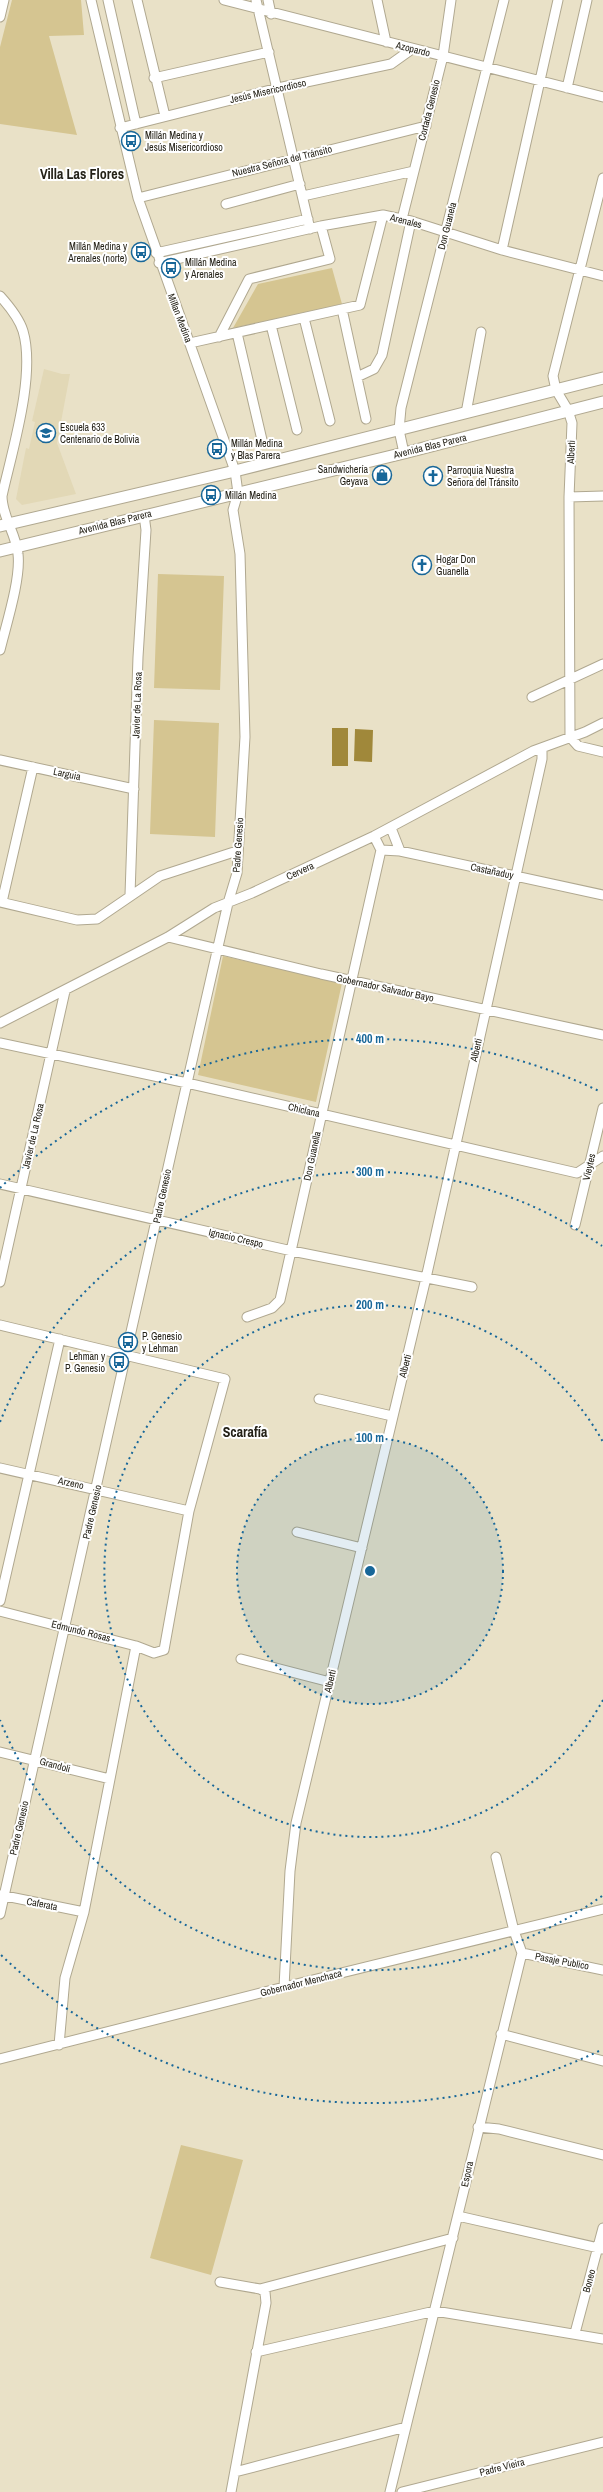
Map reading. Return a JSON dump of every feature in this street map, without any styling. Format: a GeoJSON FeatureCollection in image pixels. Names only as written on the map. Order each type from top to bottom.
{"type":"FeatureCollection","features":[{"type":"Feature","properties":{"kind":"main road"},"geometry":{"type":"LineString","coordinates":[[4,525],[235,471],[603,378]]}},
{"type":"Feature","properties":{"kind":"main road","name":"Avenida Blas Parera"},"geometry":{"type":"LineString","coordinates":[[0,551],[404,453],[603,402]]}},
{"type":"Feature","properties":{"kind":"street"},"geometry":{"type":"LineString","coordinates":[[0,17],[4,0]]}},
{"type":"Feature","properties":{"kind":"street","name":"Millan Medina"},"geometry":{"type":"LineString","coordinates":[[90,0],[138,198],[159,263],[190,343],[235,471]]}},
{"type":"Feature","properties":{"kind":"street"},"geometry":{"type":"LineString","coordinates":[[108,0],[136,124]]}},
{"type":"Feature","properties":{"kind":"street"},"geometry":{"type":"LineString","coordinates":[[137,0],[154,78],[165,116]]}},
{"type":"Feature","properties":{"kind":"street","name":"Azopardo"},"geometry":{"type":"LineString","coordinates":[[224,0],[257,4],[271,14],[412,48],[603,97]]}},
{"type":"Feature","properties":{"kind":"street"},"geometry":{"type":"LineString","coordinates":[[268,0],[271,14]]}},
{"type":"Feature","properties":{"kind":"street"},"geometry":{"type":"LineString","coordinates":[[377,0],[386,42]]}},
{"type":"Feature","properties":{"kind":"street","name":"Cortada Genesio"},"geometry":{"type":"LineString","coordinates":[[357,377],[374,369],[382,355],[414,171],[443,56],[451,0]]}},
{"type":"Feature","properties":{"kind":"street","name":"Don Guanela"},"geometry":{"type":"LineString","coordinates":[[404,453],[399,430],[401,408],[504,0]]}},
{"type":"Feature","properties":{"kind":"street"},"geometry":{"type":"LineString","coordinates":[[502,250],[558,0]]}},
{"type":"Feature","properties":{"kind":"street"},"geometry":{"type":"LineString","coordinates":[[567,88],[587,0]]}},
{"type":"Feature","properties":{"kind":"street"},"geometry":{"type":"LineString","coordinates":[[257,4],[310,229]]}},
{"type":"Feature","properties":{"kind":"street","name":"Jesús Misericordioso"},"geometry":{"type":"LineString","coordinates":[[120,128],[278,88],[391,64],[412,48]]}},
{"type":"Feature","properties":{"kind":"street"},"geometry":{"type":"LineString","coordinates":[[154,78],[269,52]]}},
{"type":"Feature","properties":{"kind":"street","name":"Nuestra Señora del Tránsito"},"geometry":{"type":"LineString","coordinates":[[138,198],[294,157],[426,126]]}},
{"type":"Feature","properties":{"kind":"street"},"geometry":{"type":"LineString","coordinates":[[303,196],[414,171]]}},
{"type":"Feature","properties":{"kind":"street"},"geometry":{"type":"LineString","coordinates":[[226,204],[300,184]]}},
{"type":"Feature","properties":{"kind":"street","name":"Alberti"},"geometry":{"type":"LineString","coordinates":[[570,737],[572,677],[569,497],[572,423],[568,410],[556,390],[553,376],[578,270],[602,184]]}},
{"type":"Feature","properties":{"kind":"street"},"geometry":{"type":"LineString","coordinates":[[190,343],[360,305],[383,215]]}},
{"type":"Feature","properties":{"kind":"street","name":"Arenales"},"geometry":{"type":"LineString","coordinates":[[159,263],[321,226],[383,215],[406,220],[502,250],[603,276]]}},
{"type":"Feature","properties":{"kind":"street"},"geometry":{"type":"LineString","coordinates":[[156,253],[308,219]]}},
{"type":"Feature","properties":{"kind":"street"},"geometry":{"type":"LineString","coordinates":[[219,337],[249,279],[330,260],[321,226]]}},
{"type":"Feature","properties":{"kind":"street"},"geometry":{"type":"LineString","coordinates":[[0,296],[11,308],[23,330],[26,351],[26,376],[2,496],[4,525],[17,547],[19,565],[0,650]]}},
{"type":"Feature","properties":{"kind":"street"},"geometry":{"type":"LineString","coordinates":[[342,309],[366,419]]}},
{"type":"Feature","properties":{"kind":"street"},"geometry":{"type":"LineString","coordinates":[[304,318],[330,421]]}},
{"type":"Feature","properties":{"kind":"street"},"geometry":{"type":"LineString","coordinates":[[271,325],[297,430]]}},
{"type":"Feature","properties":{"kind":"street"},"geometry":{"type":"LineString","coordinates":[[466,413],[481,332]]}},
{"type":"Feature","properties":{"kind":"street"},"geometry":{"type":"LineString","coordinates":[[237,333],[262,440]]}},
{"type":"Feature","properties":{"kind":"street","name":"Padre Genesio"},"geometry":{"type":"LineString","coordinates":[[0,1914],[2,1896],[36,1760],[187,1083],[228,903],[237,873],[237,851],[245,737],[240,554],[234,510],[238,493],[235,471]]}},
{"type":"Feature","properties":{"kind":"street"},"geometry":{"type":"LineString","coordinates":[[569,497],[603,496]]}},
{"type":"Feature","properties":{"kind":"street","name":"Javier de La Rosa"},"geometry":{"type":"LineString","coordinates":[[130,894],[146,530],[144,515]]}},
{"type":"Feature","properties":{"kind":"street"},"geometry":{"type":"LineString","coordinates":[[532,697],[572,677],[603,664]]}},
{"type":"Feature","properties":{"kind":"street","name":"Cervera"},"geometry":{"type":"LineString","coordinates":[[0,1023],[168,937],[214,908],[374,836],[542,748],[603,723]]}},
{"type":"Feature","properties":{"kind":"street"},"geometry":{"type":"LineString","coordinates":[[570,737],[578,746],[603,752]]}},
{"type":"Feature","properties":{"kind":"street","name":"Alberti"},"geometry":{"type":"LineString","coordinates":[[284,1987],[284,1965],[293,1845],[392,1416],[426,1278],[542,759],[542,748]]}},
{"type":"Feature","properties":{"kind":"street","name":"Larguia"},"geometry":{"type":"LineString","coordinates":[[0,760],[134,789]]}},
{"type":"Feature","properties":{"kind":"street"},"geometry":{"type":"LineString","coordinates":[[33,767],[1,902],[77,920],[88,921],[97,919],[107,914],[130,894],[160,876],[237,851]]}},
{"type":"Feature","properties":{"kind":"street"},"geometry":{"type":"LineString","coordinates":[[390,828],[400,851]]}},
{"type":"Feature","properties":{"kind":"street"},"geometry":{"type":"LineString","coordinates":[[374,836],[381,850]]}},
{"type":"Feature","properties":{"kind":"street","name":"Castañaduy"},"geometry":{"type":"LineString","coordinates":[[381,850],[400,851],[603,895]]}},
{"type":"Feature","properties":{"kind":"street","name":"Don Guanella"},"geometry":{"type":"LineString","coordinates":[[247,1317],[277,1305],[292,1250],[321,1114],[335,1059],[350,980],[381,850]]}},
{"type":"Feature","properties":{"kind":"street","name":"Gobernador Salvador Bayo"},"geometry":{"type":"LineString","coordinates":[[168,937],[350,980],[603,1035]]}},
{"type":"Feature","properties":{"kind":"street","name":"Javier de La Rosa"},"geometry":{"type":"LineString","coordinates":[[0,1282],[65,991]]}},
{"type":"Feature","properties":{"kind":"street","name":"Chiclana"},"geometry":{"type":"LineString","coordinates":[[0,1043],[51,1056],[187,1083],[577,1172],[603,1156]]}},
{"type":"Feature","properties":{"kind":"street","name":"Vieytes"},"geometry":{"type":"LineString","coordinates":[[575,1225],[603,1108]]}},
{"type":"Feature","properties":{"kind":"street","name":"Ignacio Crespo"},"geometry":{"type":"LineString","coordinates":[[0,1184],[292,1250],[472,1287]]}},
{"type":"Feature","properties":{"kind":"street"},"geometry":{"type":"LineString","coordinates":[[0,1325],[225,1379],[189,1511]]}},
{"type":"Feature","properties":{"kind":"street"},"geometry":{"type":"LineString","coordinates":[[0,1601],[60,1339]]}},
{"type":"Feature","properties":{"kind":"street"},"geometry":{"type":"LineString","coordinates":[[319,1399],[392,1416]]}},
{"type":"Feature","properties":{"kind":"street","name":"Arzeno"},"geometry":{"type":"LineString","coordinates":[[0,1468],[189,1511]]}},
{"type":"Feature","properties":{"kind":"street","name":"Edmundo Rosas"},"geometry":{"type":"LineString","coordinates":[[0,1611],[136,1646],[154,1653],[160,1653],[165,1646],[189,1511]]}},
{"type":"Feature","properties":{"kind":"street"},"geometry":{"type":"LineString","coordinates":[[297,1532],[362,1548]]}},
{"type":"Feature","properties":{"kind":"street"},"geometry":{"type":"LineString","coordinates":[[59,2045],[65,1978],[84,1912],[136,1646]]}},
{"type":"Feature","properties":{"kind":"street"},"geometry":{"type":"LineString","coordinates":[[241,1659],[330,1682]]}},
{"type":"Feature","properties":{"kind":"street","name":"Grandoli"},"geometry":{"type":"LineString","coordinates":[[0,1752],[110,1779]]}},
{"type":"Feature","properties":{"kind":"street"},"geometry":{"type":"LineString","coordinates":[[496,1857],[514,1931],[522,1954]]}},
{"type":"Feature","properties":{"kind":"street","name":"Caferata"},"geometry":{"type":"LineString","coordinates":[[2,1896],[84,1912]]}},
{"type":"Feature","properties":{"kind":"street","name":"Gobernador Menchaca"},"geometry":{"type":"LineString","coordinates":[[0,2060],[284,1987],[603,1909]]}},
{"type":"Feature","properties":{"kind":"street","name":"Pasaje Publico"},"geometry":{"type":"LineString","coordinates":[[522,1954],[603,1970]]}},
{"type":"Feature","properties":{"kind":"street","name":"Espora"},"geometry":{"type":"LineString","coordinates":[[390,2492],[453,2238],[478,2127],[522,1954]]}},
{"type":"Feature","properties":{"kind":"street"},"geometry":{"type":"LineString","coordinates":[[501,2034],[603,2061]]}},
{"type":"Feature","properties":{"kind":"street"},"geometry":{"type":"LineString","coordinates":[[478,2127],[498,2129],[603,2155]]}},
{"type":"Feature","properties":{"kind":"street"},"geometry":{"type":"LineString","coordinates":[[458,2216],[601,2249]]}},
{"type":"Feature","properties":{"kind":"street","name":"Boneo"},"geometry":{"type":"LineString","coordinates":[[575,2333],[601,2249],[603,2228]]}},
{"type":"Feature","properties":{"kind":"street"},"geometry":{"type":"LineString","coordinates":[[260,2289],[453,2238]]}},
{"type":"Feature","properties":{"kind":"street"},"geometry":{"type":"LineString","coordinates":[[220,2282],[260,2289],[265,2292],[266,2303],[231,2492]]}},
{"type":"Feature","properties":{"kind":"street"},"geometry":{"type":"LineString","coordinates":[[256,2352],[435,2311],[575,2333],[603,2339]]}},
{"type":"Feature","properties":{"kind":"street"},"geometry":{"type":"LineString","coordinates":[[235,2472],[406,2427]]}},
{"type":"Feature","properties":{"kind":"street","name":"Padre Vieira"},"geometry":{"type":"LineString","coordinates":[[402,2492],[603,2442]]}},
{"type":"Feature","properties":{"kind":"shaded area"},"geometry":{"type":"Polygon","coordinates":[[[12,0],[81,0],[84,35],[49,36],[77,135],[0,124],[0,47],[12,0]]]}},
{"type":"Feature","properties":{"kind":"shaded area"},"geometry":{"type":"Polygon","coordinates":[[[332,268],[342,304],[233,328],[258,284],[332,268]]]}},
{"type":"Feature","properties":{"kind":"shaded area","name":"Escuela 633 Centenario de Bolivia"},"geometry":{"type":"Polygon","coordinates":[[[44,369],[62,374],[70,374],[57,443],[76,494],[22,505],[16,499],[26,448],[29,449],[35,422],[32,421],[44,369]]]}},
{"type":"Feature","properties":{"kind":"shaded area"},"geometry":{"type":"Polygon","coordinates":[[[158,574],[224,576],[220,690],[154,688],[158,574]]]}},
{"type":"Feature","properties":{"kind":"shaded area"},"geometry":{"type":"Polygon","coordinates":[[[154,720],[219,723],[215,837],[150,834],[154,720]]]}},
{"type":"Feature","properties":{"kind":"shaded area"},"geometry":{"type":"Polygon","coordinates":[[[332,728],[348,728],[348,766],[332,766],[332,728]]]}},
{"type":"Feature","properties":{"kind":"shaded area"},"geometry":{"type":"Polygon","coordinates":[[[355,729],[373,730],[372,762],[354,761],[355,729]]]}},
{"type":"Feature","properties":{"kind":"shaded area"},"geometry":{"type":"Polygon","coordinates":[[[223,956],[342,983],[316,1102],[198,1075],[223,956]]]}},
{"type":"Feature","properties":{"kind":"shaded area"},"geometry":{"type":"Polygon","coordinates":[[[181,2145],[243,2160],[211,2275],[150,2258],[181,2145]]]}},
{"type":"Feature","properties":{"kind":"place","name":"Millán Medina y Jesús Misericordioso"},"geometry":{"type":"Point","coordinates":[131,141]}},
{"type":"Feature","properties":{"kind":"place","name":"Millán Medina y Arenales (norte)"},"geometry":{"type":"Point","coordinates":[141,252]}},
{"type":"Feature","properties":{"kind":"place","name":"Millán Medina y Arenales"},"geometry":{"type":"Point","coordinates":[171,268]}},
{"type":"Feature","properties":{"kind":"place","name":"Escuela 633 Centenario de Bolivia"},"geometry":{"type":"Point","coordinates":[46,433]}},
{"type":"Feature","properties":{"kind":"place","name":"Millán Medina y Blas Parera"},"geometry":{"type":"Point","coordinates":[217,449]}},
{"type":"Feature","properties":{"kind":"place","name":"Sandwichería Geyava"},"geometry":{"type":"Point","coordinates":[382,475]}},
{"type":"Feature","properties":{"kind":"place","name":"Parroquia Nuestra Señora del Tránsito"},"geometry":{"type":"Point","coordinates":[433,476]}},
{"type":"Feature","properties":{"kind":"place","name":"Millán Medina"},"geometry":{"type":"Point","coordinates":[211,495]}},
{"type":"Feature","properties":{"kind":"place","name":"Hogar Don Guanella"},"geometry":{"type":"Point","coordinates":[422,565]}},
{"type":"Feature","properties":{"kind":"place","name":"P. Genesio y Lehman"},"geometry":{"type":"Point","coordinates":[128,1342]}},
{"type":"Feature","properties":{"kind":"place","name":"Lehman y P. Genesio"},"geometry":{"type":"Point","coordinates":[119,1362]}},
{"type":"Feature","properties":{"kind":"district","name":"Villa Las Flores"},"geometry":{"type":"Point","coordinates":[82,174]}},
{"type":"Feature","properties":{"kind":"district","name":"Scarafía"},"geometry":{"type":"Point","coordinates":[245,1432]}}]}
